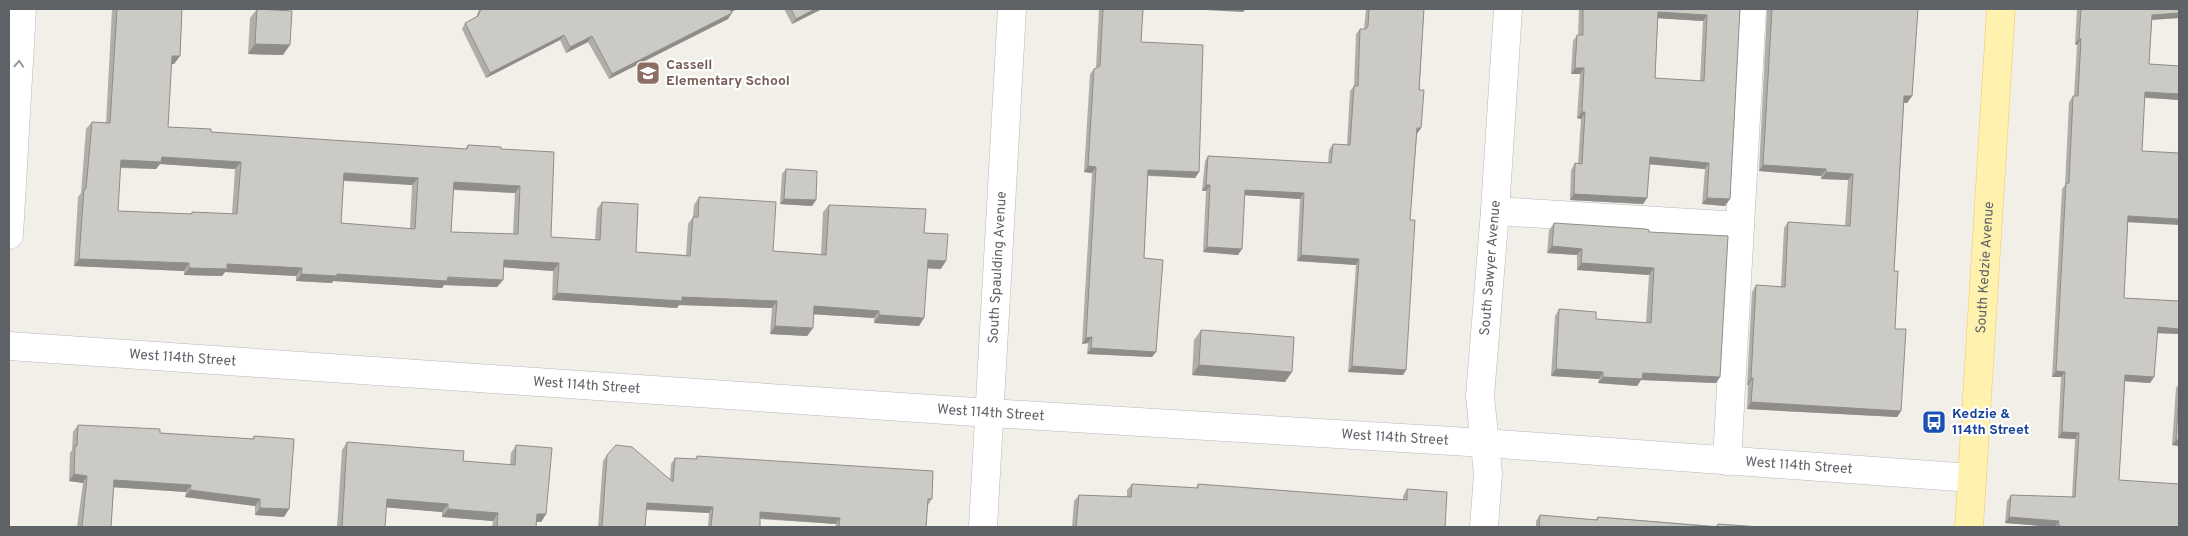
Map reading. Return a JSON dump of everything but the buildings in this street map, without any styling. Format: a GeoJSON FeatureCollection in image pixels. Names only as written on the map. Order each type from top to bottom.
{"type":"FeatureCollection","features":[{"type":"Feature","properties":{"kind":"main road","name":"South Kedzie Avenue"},"geometry":{"type":"LineString","coordinates":[[1969,527],[2001,9]]}},
{"type":"Feature","properties":{"kind":"street"},"geometry":{"type":"LineString","coordinates":[[9,235],[22,9]]}},
{"type":"Feature","properties":{"kind":"street","name":"South Spaulding Avenue"},"geometry":{"type":"LineString","coordinates":[[983,527],[1012,9]]}},
{"type":"Feature","properties":{"kind":"street","name":"South Sawyer Avenue"},"geometry":{"type":"LineString","coordinates":[[1484,527],[1488,474],[1480,396],[1495,211],[1508,9]]}},
{"type":"Feature","properties":{"kind":"street"},"geometry":{"type":"LineString","coordinates":[[1727,461],[1752,9]]}},
{"type":"Feature","properties":{"kind":"street"},"geometry":{"type":"LineString","coordinates":[[1495,211],[1740,226]]}},
{"type":"Feature","properties":{"kind":"street","name":"West 114th Street"},"geometry":{"type":"LineString","coordinates":[[9,346],[990,413],[1485,443],[1972,478]]}},
{"type":"Feature","properties":{"kind":"place","name":"Cassell Elementary School"},"geometry":{"type":"Point","coordinates":[648,73]}},
{"type":"Feature","properties":{"kind":"place","name":"Kedzie & 114th Street"},"geometry":{"type":"Point","coordinates":[1934,422]}}]}
